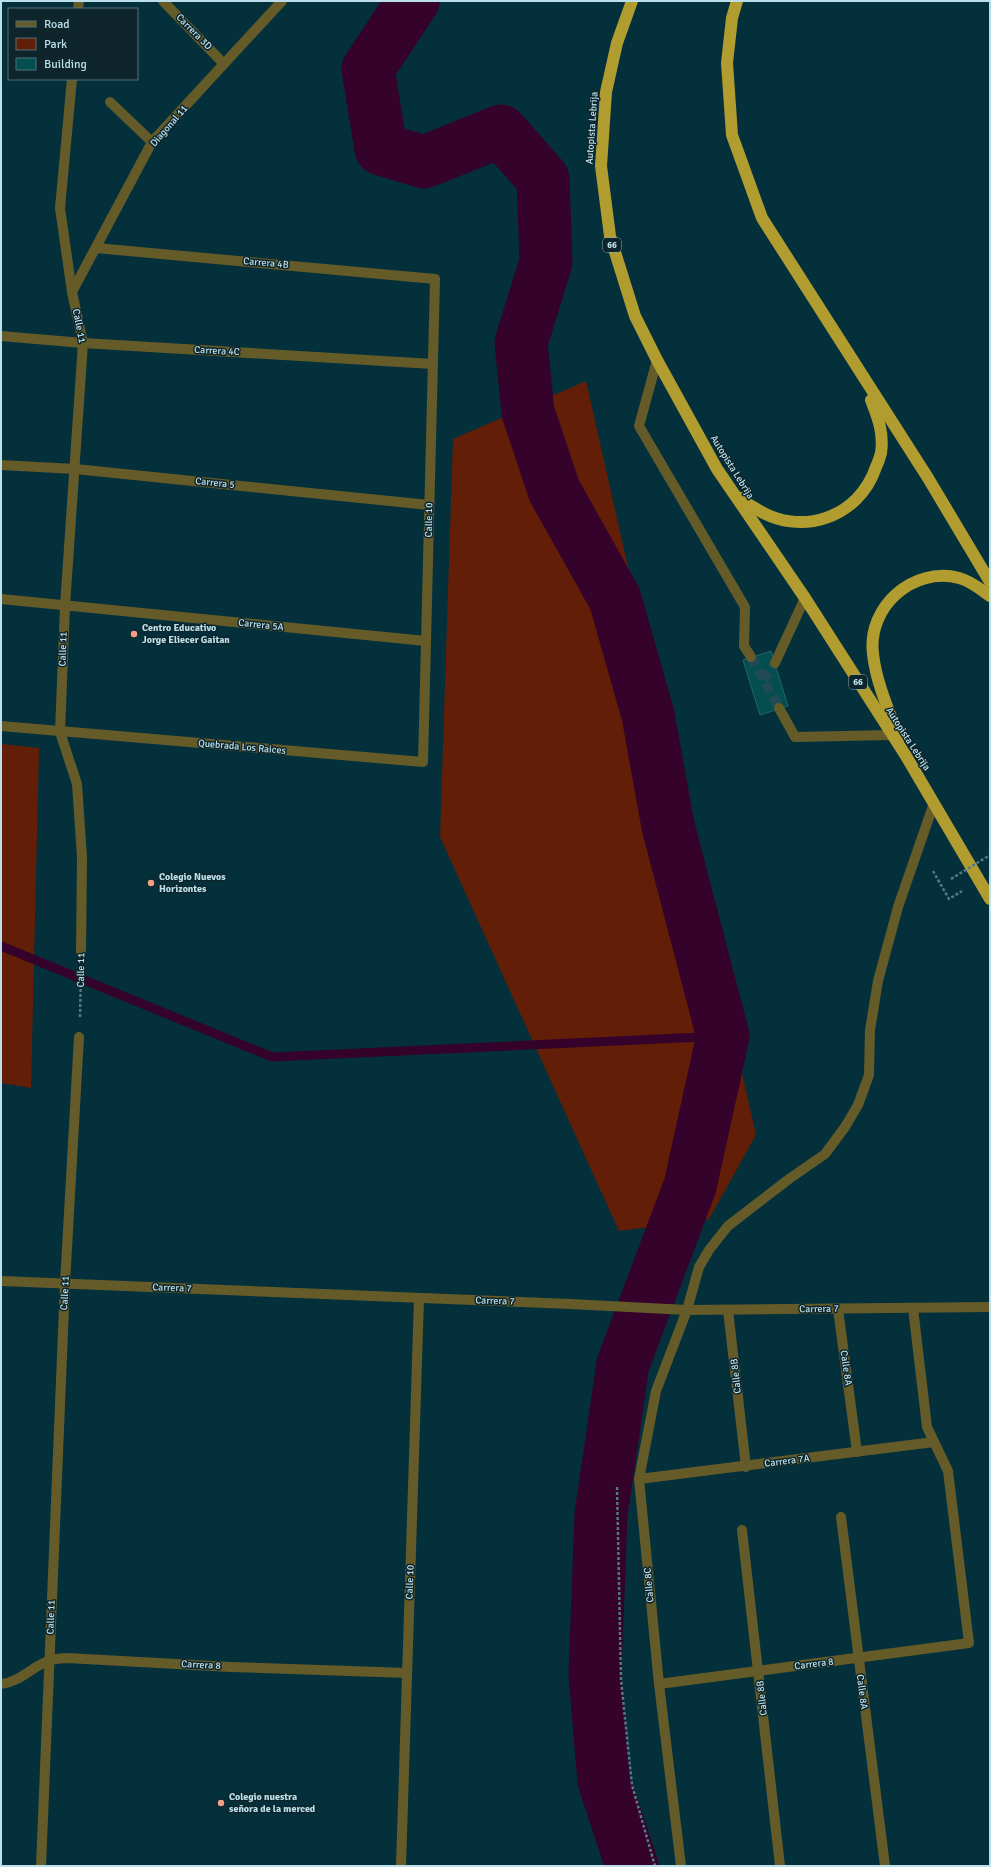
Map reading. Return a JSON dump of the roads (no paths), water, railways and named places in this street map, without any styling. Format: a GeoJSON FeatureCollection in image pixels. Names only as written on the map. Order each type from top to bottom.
{"type":"FeatureCollection","features":[{"type":"Feature","properties":{"kind":"highway","name":"Autopista Lebrija"},"geometry":{"type":"LineString","coordinates":[[632,1],[617,43],[606,92],[601,166],[610,236],[634,316],[717,469],[805,598],[891,735],[906,756],[990,899]]}},
{"type":"Feature","properties":{"kind":"highway"},"geometry":{"type":"LineString","coordinates":[[737,1],[732,18],[727,63],[732,135],[762,218],[928,478],[990,582]]}},
{"type":"Feature","properties":{"kind":"highway"},"geometry":{"type":"LineString","coordinates":[[717,469],[742,500],[768,517],[796,523],[826,519],[852,504],[871,481],[881,453],[880,423],[848,354]]}},
{"type":"Feature","properties":{"kind":"highway"},"geometry":{"type":"LineString","coordinates":[[906,756],[886,704],[872,653],[873,634],[879,616],[889,600],[904,587],[921,579],[939,576],[958,578],[976,585],[990,596]]}},
{"type":"Feature","properties":{"kind":"street","name":"Carrera 3D"},"geometry":{"type":"LineString","coordinates":[[163,1],[224,64]]}},
{"type":"Feature","properties":{"kind":"street","name":"Diagonal 11"},"geometry":{"type":"LineString","coordinates":[[72,292],[152,142],[282,1]]}},
{"type":"Feature","properties":{"kind":"street","name":"Calle 11"},"geometry":{"type":"LineString","coordinates":[[72,80],[60,208],[72,292],[83,343],[65,606],[60,732],[77,784],[82,857],[81,952]]}},
{"type":"Feature","properties":{"kind":"street"},"geometry":{"type":"LineString","coordinates":[[110,102],[152,142]]}},
{"type":"Feature","properties":{"kind":"street","name":"Carrera 4B"},"geometry":{"type":"LineString","coordinates":[[96,248],[435,279]]}},
{"type":"Feature","properties":{"kind":"street","name":"Calle 10"},"geometry":{"type":"LineString","coordinates":[[423,762],[435,279]]}},
{"type":"Feature","properties":{"kind":"street","name":"Carrera 4C"},"geometry":{"type":"LineString","coordinates":[[1,336],[83,343],[433,364]]}},
{"type":"Feature","properties":{"kind":"street"},"geometry":{"type":"LineString","coordinates":[[657,360],[639,426],[746,608],[744,646],[751,658]]}},
{"type":"Feature","properties":{"kind":"street","name":"Carrera 5"},"geometry":{"type":"LineString","coordinates":[[1,465],[75,469],[430,505]]}},
{"type":"Feature","properties":{"kind":"street"},"geometry":{"type":"LineString","coordinates":[[775,663],[805,598]]}},
{"type":"Feature","properties":{"kind":"street","name":"Carrera 5A"},"geometry":{"type":"LineString","coordinates":[[1,599],[426,642]]}},
{"type":"Feature","properties":{"kind":"street"},"geometry":{"type":"LineString","coordinates":[[779,708],[795,738],[891,735]]}},
{"type":"Feature","properties":{"kind":"street","name":"Quebrada Los Raices"},"geometry":{"type":"LineString","coordinates":[[1,726],[423,762]]}},
{"type":"Feature","properties":{"kind":"street","name":"Calle 8C"},"geometry":{"type":"LineString","coordinates":[[681,1866],[658,1684],[639,1479],[656,1391],[687,1310],[699,1267],[728,1226],[789,1179],[825,1154],[845,1128],[858,1105],[869,1075],[870,1030],[878,981],[898,907],[934,803]]}},
{"type":"Feature","properties":{"kind":"street","name":"Calle 11"},"geometry":{"type":"LineString","coordinates":[[41,1866],[65,1283],[79,1037]]}},
{"type":"Feature","properties":{"kind":"street","name":"Carrera 7"},"geometry":{"type":"LineString","coordinates":[[1,1281],[570,1304],[667,1310],[990,1307]]}},
{"type":"Feature","properties":{"kind":"street","name":"Calle 10"},"geometry":{"type":"LineString","coordinates":[[400,1866],[419,1298]]}},
{"type":"Feature","properties":{"kind":"street"},"geometry":{"type":"LineString","coordinates":[[912,1308],[927,1427],[934,1442]]}},
{"type":"Feature","properties":{"kind":"street","name":"Calle 8A"},"geometry":{"type":"LineString","coordinates":[[838,1309],[857,1452]]}},
{"type":"Feature","properties":{"kind":"street","name":"Calle 8B"},"geometry":{"type":"LineString","coordinates":[[728,1310],[746,1467]]}},
{"type":"Feature","properties":{"kind":"street","name":"Carrera 8"},"geometry":{"type":"LineString","coordinates":[[658,1684],[858,1659],[969,1642],[948,1471],[934,1442]]}},
{"type":"Feature","properties":{"kind":"street","name":"Carrera 7A"},"geometry":{"type":"LineString","coordinates":[[639,1479],[746,1467],[934,1442]]}},
{"type":"Feature","properties":{"kind":"street","name":"Calle 8A"},"geometry":{"type":"LineString","coordinates":[[841,1517],[885,1866]]}},
{"type":"Feature","properties":{"kind":"street","name":"Calle 8B"},"geometry":{"type":"LineString","coordinates":[[742,1530],[780,1866]]}},
{"type":"Feature","properties":{"kind":"street","name":"Carrera 8"},"geometry":{"type":"LineString","coordinates":[[1,1684],[9,1683],[22,1677],[50,1660],[67,1658],[231,1667],[407,1673]]}},
{"type":"Feature","properties":{"kind":"waterway"},"geometry":{"type":"LineString","coordinates":[[413,1],[368,69],[381,149],[424,162],[501,131],[543,179],[546,262],[521,343],[528,412],[554,490],[615,599],[648,715],[668,826],[723,1036],[690,1186],[623,1364],[601,1514],[595,1675],[604,1781],[632,1866]]}},
{"type":"Feature","properties":{"kind":"waterway"},"geometry":{"type":"LineString","coordinates":[[1,946],[272,1057],[723,1036]]}},
{"type":"Feature","properties":{"kind":"tunnel"},"geometry":{"type":"LineString","coordinates":[[751,657],[779,708]]}},
{"type":"Feature","properties":{"kind":"tunnel"},"geometry":{"type":"LineString","coordinates":[[763,680],[775,663]]}},
{"type":"Feature","properties":{"kind":"place","name":"Centro Educativo Jorge Eliecer Gaitan"},"geometry":{"type":"Point","coordinates":[134,634]}},
{"type":"Feature","properties":{"kind":"place","name":"Colegio Nuevos Horizontes"},"geometry":{"type":"Point","coordinates":[151,883]}},
{"type":"Feature","properties":{"kind":"place","name":"Colegio nuestra señora de la merced"},"geometry":{"type":"Point","coordinates":[221,1803]}}]}
